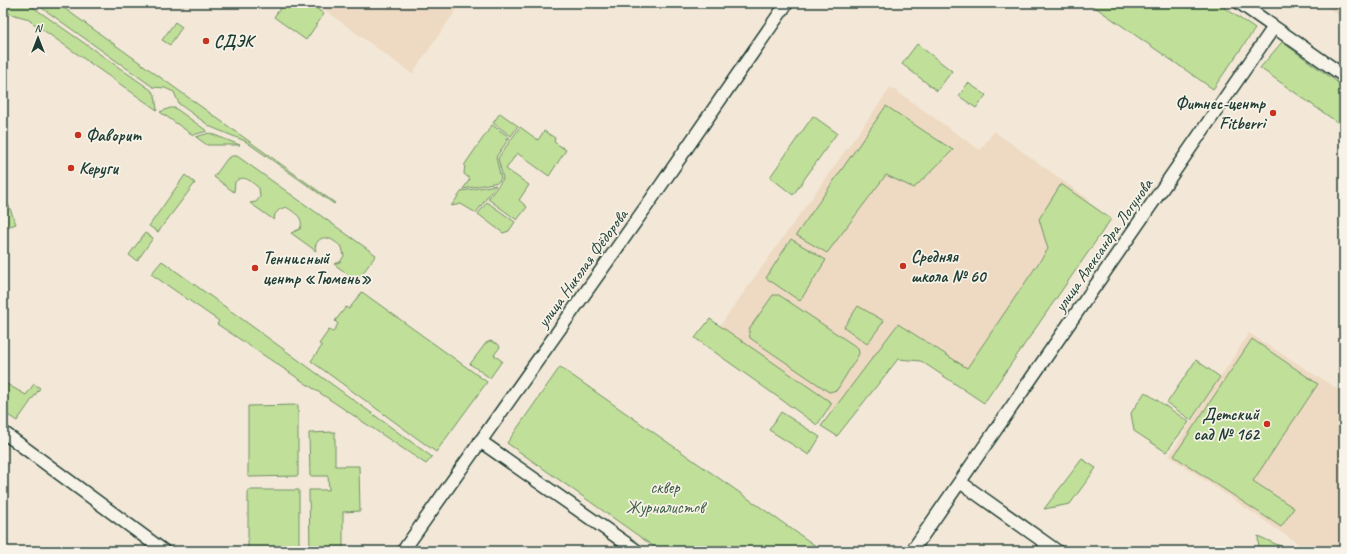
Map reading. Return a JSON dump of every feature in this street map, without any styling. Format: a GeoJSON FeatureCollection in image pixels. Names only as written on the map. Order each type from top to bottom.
{"type":"FeatureCollection","features":[{"type":"Feature","properties":{"kind":"street","name":"улица Николая Фёдорова"},"geometry":{"type":"LineString","coordinates":[[403,551],[648,204],[787,3]]}},
{"type":"Feature","properties":{"kind":"street"},"geometry":{"type":"LineString","coordinates":[[1240,3],[1344,76]]}},
{"type":"Feature","properties":{"kind":"street","name":"улица Александра Логунова"},"geometry":{"type":"LineString","coordinates":[[912,551],[1274,27]]}},
{"type":"Feature","properties":{"kind":"street"},"geometry":{"type":"LineString","coordinates":[[3,432],[16,440],[164,551]]}},
{"type":"Feature","properties":{"kind":"street"},"geometry":{"type":"LineString","coordinates":[[480,441],[637,551]]}},
{"type":"Feature","properties":{"kind":"street"},"geometry":{"type":"LineString","coordinates":[[960,482],[1057,551]]}},
{"type":"Feature","properties":{"kind":"shaded area"},"geometry":{"type":"Polygon","coordinates":[[[315,3],[461,3],[412,74],[315,3]]]}},
{"type":"Feature","properties":{"kind":"shaded area"},"geometry":{"type":"Polygon","coordinates":[[[1321,3],[1344,3],[1344,19],[1321,3]]]}},
{"type":"Feature","properties":{"kind":"shaded area","name":"Средняя школа № 60"},"geometry":{"type":"Polygon","coordinates":[[[891,87],[980,150],[994,131],[1090,200],[963,377],[900,332],[838,418],[716,331],[891,87]]]}},
{"type":"Feature","properties":{"kind":"shaded area","name":"Детский сад № 162"},"geometry":{"type":"Polygon","coordinates":[[[1249,333],[1344,393],[1344,551],[1309,551],[1169,456],[1249,333]]]}},
{"type":"Feature","properties":{"kind":"green space"},"geometry":{"type":"Polygon","coordinates":[[[3,3],[27,3],[151,90],[155,95],[157,110],[26,18],[3,11],[3,3]]]}},
{"type":"Feature","properties":{"kind":"green space"},"geometry":{"type":"Polygon","coordinates":[[[35,3],[57,3],[335,203],[334,204],[245,141],[211,127],[179,104],[174,92],[165,88],[153,87],[35,3]]]}},
{"type":"Feature","properties":{"kind":"green space"},"geometry":{"type":"Polygon","coordinates":[[[284,3],[309,3],[324,14],[306,40],[274,17],[284,3]]]}},
{"type":"Feature","properties":{"kind":"green space"},"geometry":{"type":"Polygon","coordinates":[[[1089,3],[1218,3],[1255,29],[1213,89],[1089,3]]]}},
{"type":"Feature","properties":{"kind":"green space"},"geometry":{"type":"Polygon","coordinates":[[[175,22],[182,27],[170,45],[162,40],[175,22]]]}},
{"type":"Feature","properties":{"kind":"green space"},"geometry":{"type":"Polygon","coordinates":[[[1282,42],[1344,87],[1344,127],[1260,68],[1282,42]]]}},
{"type":"Feature","properties":{"kind":"green space"},"geometry":{"type":"Polygon","coordinates":[[[917,44],[952,71],[937,91],[902,64],[917,44]]]}},
{"type":"Feature","properties":{"kind":"green space"},"geometry":{"type":"Polygon","coordinates":[[[968,83],[986,95],[976,108],[959,96],[968,83]]]}},
{"type":"Feature","properties":{"kind":"green space"},"geometry":{"type":"Polygon","coordinates":[[[886,106],[953,150],[914,188],[886,175],[827,253],[796,235],[886,106]]]}},
{"type":"Feature","properties":{"kind":"green space"},"geometry":{"type":"Polygon","coordinates":[[[170,108],[175,108],[207,131],[193,135],[160,112],[170,108]]]}},
{"type":"Feature","properties":{"kind":"green space"},"geometry":{"type":"Polygon","coordinates":[[[500,113],[518,126],[511,136],[493,123],[500,113]]]}},
{"type":"Feature","properties":{"kind":"green space"},"geometry":{"type":"Polygon","coordinates":[[[813,116],[837,133],[793,195],[770,177],[813,116]]]}},
{"type":"Feature","properties":{"kind":"green space"},"geometry":{"type":"Polygon","coordinates":[[[492,125],[508,136],[506,140],[510,137],[496,157],[501,179],[498,182],[463,189],[470,179],[464,174],[465,164],[492,125]]]}},
{"type":"Feature","properties":{"kind":"green space"},"geometry":{"type":"Polygon","coordinates":[[[520,127],[538,140],[544,131],[555,138],[554,142],[566,150],[549,176],[517,153],[506,169],[529,185],[519,200],[527,207],[517,220],[488,199],[503,179],[498,158],[520,127]]]}},
{"type":"Feature","properties":{"kind":"green space"},"geometry":{"type":"Polygon","coordinates":[[[209,133],[240,145],[207,145],[196,137],[209,133]]]}},
{"type":"Feature","properties":{"kind":"green space"},"geometry":{"type":"Polygon","coordinates":[[[232,156],[237,156],[376,255],[357,281],[334,264],[340,262],[344,256],[342,247],[330,239],[324,238],[318,241],[315,247],[316,251],[291,233],[300,229],[301,225],[300,219],[293,211],[286,207],[280,209],[275,214],[274,220],[250,203],[256,202],[260,197],[259,188],[250,181],[244,178],[238,179],[235,182],[234,192],[214,177],[227,159],[232,156]]]}},
{"type":"Feature","properties":{"kind":"green space"},"geometry":{"type":"Polygon","coordinates":[[[185,175],[195,183],[158,232],[149,226],[185,175]]]}},
{"type":"Feature","properties":{"kind":"green space"},"geometry":{"type":"Polygon","coordinates":[[[1061,184],[1111,219],[984,403],[921,361],[898,359],[837,436],[821,426],[898,324],[967,368],[1048,249],[1039,219],[1061,184]]]}},
{"type":"Feature","properties":{"kind":"green space"},"geometry":{"type":"Polygon","coordinates":[[[496,185],[476,213],[461,204],[451,206],[462,191],[496,185]]]}},
{"type":"Feature","properties":{"kind":"green space"},"geometry":{"type":"Polygon","coordinates":[[[3,191],[16,224],[7,227],[3,225],[3,191]]]}},
{"type":"Feature","properties":{"kind":"green space"},"geometry":{"type":"Polygon","coordinates":[[[487,202],[515,222],[509,231],[503,233],[478,214],[487,202]]]}},
{"type":"Feature","properties":{"kind":"green space"},"geometry":{"type":"Polygon","coordinates":[[[145,233],[153,238],[137,261],[129,255],[145,233]]]}},
{"type":"Feature","properties":{"kind":"green space"},"geometry":{"type":"Polygon","coordinates":[[[791,239],[826,260],[800,301],[766,278],[791,239]]]}},
{"type":"Feature","properties":{"kind":"green space"},"geometry":{"type":"Polygon","coordinates":[[[162,261],[432,457],[426,464],[217,324],[219,321],[151,274],[162,261]]]}},
{"type":"Feature","properties":{"kind":"green space"},"geometry":{"type":"Polygon","coordinates":[[[362,292],[487,382],[436,452],[311,361],[322,346],[319,344],[329,330],[333,332],[338,324],[335,321],[346,307],[349,309],[362,292]]]}},
{"type":"Feature","properties":{"kind":"green space"},"geometry":{"type":"Polygon","coordinates":[[[773,295],[779,295],[858,348],[859,354],[837,390],[829,392],[750,338],[749,329],[773,295]]]}},
{"type":"Feature","properties":{"kind":"green space"},"geometry":{"type":"Polygon","coordinates":[[[858,306],[884,321],[867,344],[844,327],[858,306]]]}},
{"type":"Feature","properties":{"kind":"green space"},"geometry":{"type":"Polygon","coordinates":[[[710,319],[832,403],[817,425],[695,338],[710,319]]]}},
{"type":"Feature","properties":{"kind":"green space"},"geometry":{"type":"Polygon","coordinates":[[[1252,339],[1318,384],[1253,481],[1294,508],[1281,527],[1174,456],[1252,339]]]}},
{"type":"Feature","properties":{"kind":"green space"},"geometry":{"type":"Polygon","coordinates":[[[490,341],[498,344],[500,347],[494,355],[502,361],[490,378],[470,364],[486,343],[490,341]]]}},
{"type":"Feature","properties":{"kind":"green space"},"geometry":{"type":"Polygon","coordinates":[[[1196,360],[1220,377],[1191,420],[1167,403],[1196,360]]]}},
{"type":"Feature","properties":{"kind":"green space","name":"сквер Журналистов"},"geometry":{"type":"Polygon","coordinates":[[[560,367],[823,551],[660,551],[507,443],[560,367]]]}},
{"type":"Feature","properties":{"kind":"green space"},"geometry":{"type":"Polygon","coordinates":[[[3,382],[26,395],[34,384],[40,388],[17,421],[3,412],[3,382]]]}},
{"type":"Feature","properties":{"kind":"green space"},"geometry":{"type":"Polygon","coordinates":[[[1145,392],[1189,422],[1166,452],[1134,431],[1131,413],[1145,392]]]}},
{"type":"Feature","properties":{"kind":"green space"},"geometry":{"type":"Polygon","coordinates":[[[298,405],[298,476],[248,477],[248,406],[298,405]]]}},
{"type":"Feature","properties":{"kind":"green space"},"geometry":{"type":"Polygon","coordinates":[[[781,412],[820,437],[809,455],[769,430],[781,412]]]}},
{"type":"Feature","properties":{"kind":"green space"},"geometry":{"type":"Polygon","coordinates":[[[335,432],[335,466],[359,466],[360,511],[343,512],[343,551],[310,551],[309,490],[329,490],[328,476],[310,476],[309,433],[335,432]]]}},
{"type":"Feature","properties":{"kind":"green space"},"geometry":{"type":"Polygon","coordinates":[[[1082,459],[1096,468],[1070,504],[1044,509],[1082,459]]]}},
{"type":"Feature","properties":{"kind":"green space"},"geometry":{"type":"Polygon","coordinates":[[[248,490],[299,490],[299,551],[248,551],[248,490]]]}},
{"type":"Feature","properties":{"kind":"green space"},"geometry":{"type":"Polygon","coordinates":[[[1258,536],[1291,551],[1259,551],[1258,536]]]}},
{"type":"Feature","properties":{"kind":"place","name":"СДЭК"},"geometry":{"type":"Point","coordinates":[206,41]}},
{"type":"Feature","properties":{"kind":"place","name":"Фитнес-центр Fitberri"},"geometry":{"type":"Point","coordinates":[1273,113]}},
{"type":"Feature","properties":{"kind":"place","name":"Фаворит"},"geometry":{"type":"Point","coordinates":[78,135]}},
{"type":"Feature","properties":{"kind":"place","name":"Керуги"},"geometry":{"type":"Point","coordinates":[71,168]}},
{"type":"Feature","properties":{"kind":"place","name":"Средняя школа № 60"},"geometry":{"type":"Point","coordinates":[903,266]}},
{"type":"Feature","properties":{"kind":"place","name":"Теннисный центр «Тюмень»"},"geometry":{"type":"Point","coordinates":[255,268]}},
{"type":"Feature","properties":{"kind":"place","name":"Детский сад № 162"},"geometry":{"type":"Point","coordinates":[1267,424]}}]}
